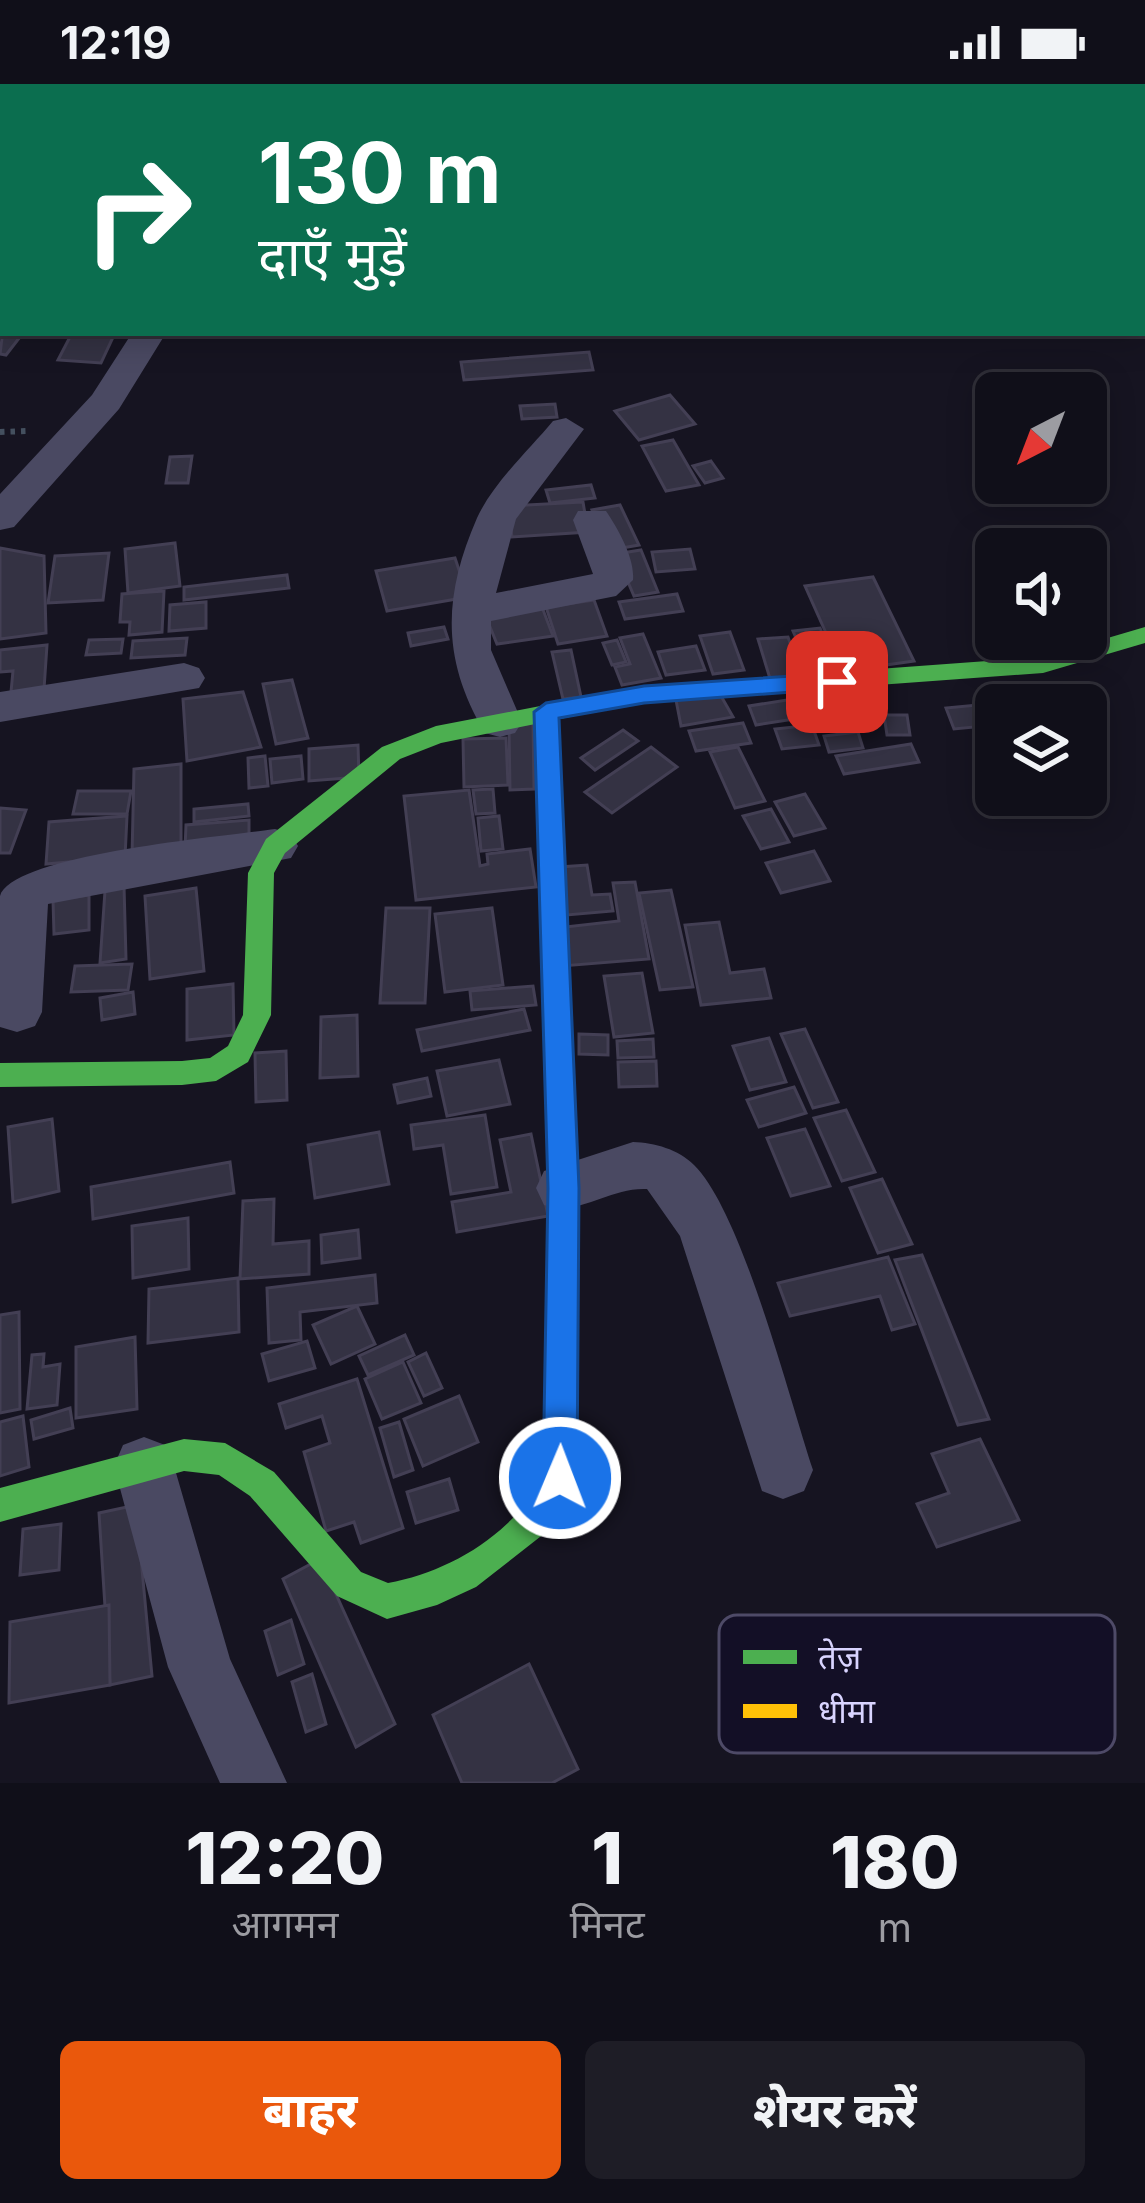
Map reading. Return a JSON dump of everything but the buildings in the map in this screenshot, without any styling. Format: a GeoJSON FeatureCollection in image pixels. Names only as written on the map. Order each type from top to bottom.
{"type":"FeatureCollection","features":[{"type":"Feature","properties":{"kind":"street"},"geometry":{"type":"LineString","coordinates":[[0,518],[106,400],[147,336]]}},
{"type":"Feature","properties":{"kind":"street"},"geometry":{"type":"LineString","coordinates":[[500,722],[470,650],[471,611],[497,517],[566,429]]}},
{"type":"Feature","properties":{"kind":"street"},"geometry":{"type":"LineString","coordinates":[[471,611],[602,587],[613,580],[614,569],[592,520]]}},
{"type":"Feature","properties":{"kind":"street"},"geometry":{"type":"LineString","coordinates":[[0,1075],[182,1073],[216,1069],[238,1054],[257,1015],[261,873],[275,846],[391,753],[436,735],[644,694],[1042,665],[1145,635]]}},
{"type":"Feature","properties":{"kind":"street"},"geometry":{"type":"LineString","coordinates":[[0,707],[184,678]]}},
{"type":"Feature","properties":{"kind":"street"},"geometry":{"type":"LineString","coordinates":[[0,1505],[184,1455],[215,1456],[246,1469],[355,1592],[386,1601],[421,1593],[530,1534],[551,1508],[560,1478],[563,1188],[546,712]]}},
{"type":"Feature","properties":{"kind":"street"},"geometry":{"type":"LineString","coordinates":[[17,1012],[18,916],[31,891],[52,881],[275,846]]}},
{"type":"Feature","properties":{"kind":"street"},"geometry":{"type":"LineString","coordinates":[[563,1188],[622,1163],[645,1160],[667,1169],[693,1204],[706,1234],[783,1470]]}},
{"type":"Feature","properties":{"kind":"street"},"geometry":{"type":"LineString","coordinates":[[144,1466],[200,1667],[254,1783]]}},
{"type":"Feature","properties":{"kind":"traffic: fast"},"geometry":{"type":"LineString","coordinates":[[0,1075],[182,1073],[216,1069],[238,1054],[257,1015],[261,873],[275,846],[391,753],[436,735],[644,694],[1043,665],[1145,635]]}},
{"type":"Feature","properties":{"kind":"traffic: fast"},"geometry":{"type":"LineString","coordinates":[[0,1505],[184,1455],[225,1459],[262,1484],[349,1584],[387,1601],[463,1575],[513,1541],[549,1500],[560,1478],[563,1188],[555,952]]}},
{"type":"Feature","properties":{"kind":"traffic: slow"},"geometry":{"type":"LineString","coordinates":[[546,712],[555,952]]}},
{"type":"Feature","properties":{"kind":"route"},"geometry":{"type":"LineString","coordinates":[[560,1478],[563,1188],[546,712],[644,694],[837,682]]}}]}
